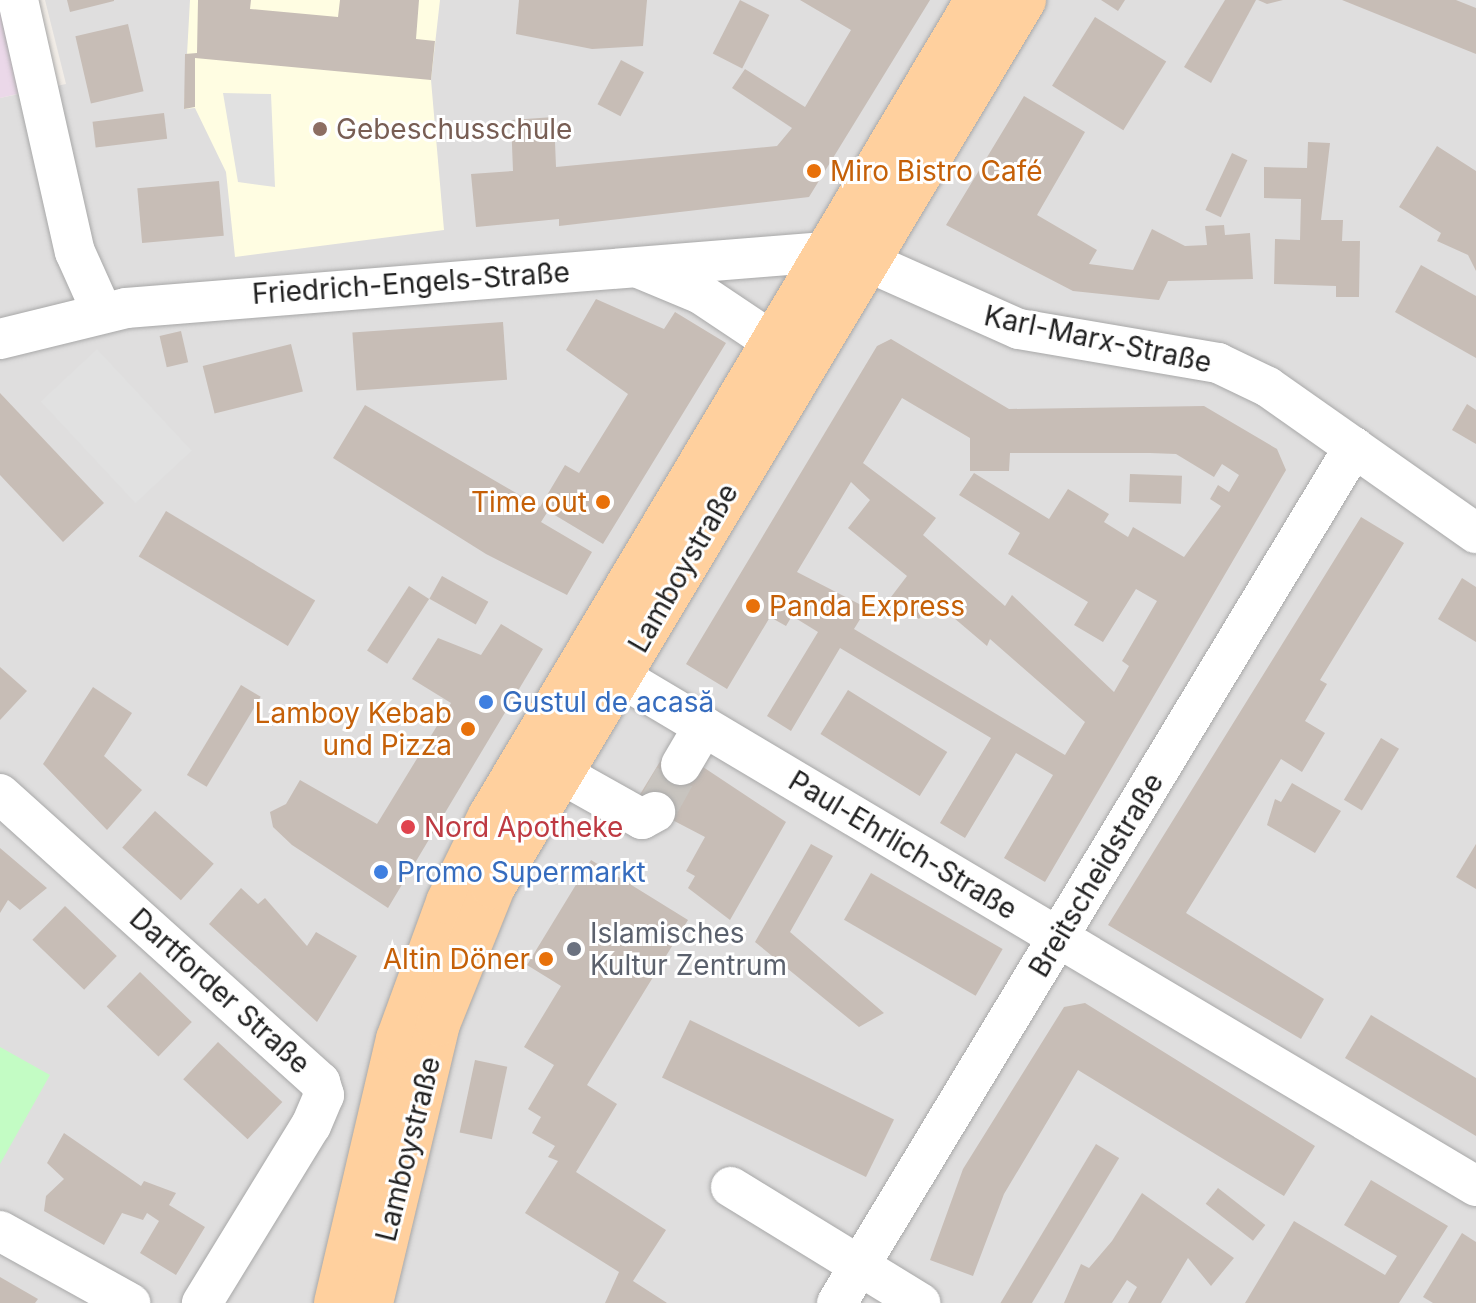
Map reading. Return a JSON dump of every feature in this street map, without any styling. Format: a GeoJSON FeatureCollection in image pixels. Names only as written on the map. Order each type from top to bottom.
{"type":"FeatureCollection","features":[{"type":"Feature","properties":{"kind":"main road","name":"Lamboystraße"},"geometry":{"type":"LineString","coordinates":[[371,1303],[438,1024],[493,887],[619,676],[845,257],[977,0]]}},
{"type":"Feature","properties":{"kind":"main road","name":"Lamboystraße"},"geometry":{"type":"LineString","coordinates":[[336,1303],[387,1080],[448,902],[490,816],[773,342],[845,257],[1024,0]]}},
{"type":"Feature","properties":{"kind":"street"},"geometry":{"type":"LineString","coordinates":[[18,0],[75,252],[102,312]]}},
{"type":"Feature","properties":{"kind":"street","name":"Friedrich-Engels-Straße"},"geometry":{"type":"LineString","coordinates":[[0,339],[102,312],[630,265],[845,257]]}},
{"type":"Feature","properties":{"kind":"street","name":"Karl-Marx-Straße"},"geometry":{"type":"LineString","coordinates":[[845,257],[1019,329],[1218,363],[1268,387],[1476,533]]}},
{"type":"Feature","properties":{"kind":"street"},"geometry":{"type":"LineString","coordinates":[[630,265],[701,294],[773,342]]}},
{"type":"Feature","properties":{"kind":"street","name":"Breitscheidstraße"},"geometry":{"type":"LineString","coordinates":[[837,1303],[1354,447]]}},
{"type":"Feature","properties":{"kind":"street","name":"Paul-Ehrlich-Straße"},"geometry":{"type":"LineString","coordinates":[[619,676],[1476,1186]]}},
{"type":"Feature","properties":{"kind":"street"},"geometry":{"type":"LineString","coordinates":[[681,765],[704,726]]}},
{"type":"Feature","properties":{"kind":"street"},"geometry":{"type":"LineString","coordinates":[[560,773],[642,819],[655,812]]}},
{"type":"Feature","properties":{"kind":"street","name":"Dartforder Straße"},"geometry":{"type":"LineString","coordinates":[[0,794],[320,1082],[324,1095],[311,1125],[202,1303]]}},
{"type":"Feature","properties":{"kind":"street"},"geometry":{"type":"LineString","coordinates":[[731,1187],[920,1303]]}},
{"type":"Feature","properties":{"kind":"street"},"geometry":{"type":"LineString","coordinates":[[0,1231],[130,1303]]}},
{"type":"Feature","properties":{"kind":"shaded area"},"geometry":{"type":"Polygon","coordinates":[[[0,0],[30,91],[0,98],[0,0]]]}},
{"type":"Feature","properties":{"kind":"shaded area"},"geometry":{"type":"Polygon","coordinates":[[[45,0],[1476,0],[1476,1303],[0,1303],[0,98],[66,84],[45,0]]]}},
{"type":"Feature","properties":{"kind":"shaded area","name":"Gebeschusschule"},"geometry":{"type":"Polygon","coordinates":[[[190,0],[440,0],[431,80],[444,230],[235,257],[226,172],[195,108],[184,109],[190,0]]]}},
{"type":"Feature","properties":{"kind":"shaded area"},"geometry":{"type":"Polygon","coordinates":[[[223,93],[271,94],[275,187],[238,182],[223,93]]]}},
{"type":"Feature","properties":{"kind":"shaded area"},"geometry":{"type":"Polygon","coordinates":[[[97,349],[192,451],[135,503],[41,402],[97,349]]]}},
{"type":"Feature","properties":{"kind":"green space"},"geometry":{"type":"Polygon","coordinates":[[[0,1047],[50,1075],[0,1164],[0,1047]]]}},
{"type":"Feature","properties":{"kind":"building"},"geometry":{"type":"Polygon","coordinates":[[[67,0],[114,0],[114,1],[70,12],[67,0]]]}},
{"type":"Feature","properties":{"kind":"building"},"geometry":{"type":"Polygon","coordinates":[[[198,0],[251,0],[250,9],[338,17],[340,0],[419,0],[416,39],[435,41],[431,80],[195,58],[195,107],[184,109],[185,54],[197,53],[198,0]]]}},
{"type":"Feature","properties":{"kind":"building"},"geometry":{"type":"Polygon","coordinates":[[[519,0],[647,0],[643,46],[592,49],[516,34],[519,0]]]}},
{"type":"Feature","properties":{"kind":"building"},"geometry":{"type":"Polygon","coordinates":[[[740,0],[769,15],[742,68],[713,53],[740,0]]]}},
{"type":"Feature","properties":{"kind":"building"},"geometry":{"type":"Polygon","coordinates":[[[800,0],[930,0],[809,197],[559,226],[559,219],[476,227],[471,174],[513,171],[511,120],[554,117],[556,167],[777,146],[792,128],[732,88],[745,69],[805,107],[851,30],[800,0]]]}},
{"type":"Feature","properties":{"kind":"building"},"geometry":{"type":"Polygon","coordinates":[[[1101,0],[1125,0],[1118,11],[1101,0]]]}},
{"type":"Feature","properties":{"kind":"building"},"geometry":{"type":"Polygon","coordinates":[[[1225,0],[1256,0],[1211,83],[1184,67],[1225,0]]]}},
{"type":"Feature","properties":{"kind":"building"},"geometry":{"type":"Polygon","coordinates":[[[1258,0],[1283,0],[1267,4],[1258,0]]]}},
{"type":"Feature","properties":{"kind":"building"},"geometry":{"type":"Polygon","coordinates":[[[1342,0],[1456,0],[1476,8],[1476,54],[1342,0]]]}},
{"type":"Feature","properties":{"kind":"building"},"geometry":{"type":"Polygon","coordinates":[[[1095,17],[1166,62],[1123,130],[1052,86],[1095,17]]]}},
{"type":"Feature","properties":{"kind":"building"},"geometry":{"type":"Polygon","coordinates":[[[128,24],[144,91],[91,103],[75,36],[128,24]]]}},
{"type":"Feature","properties":{"kind":"building"},"geometry":{"type":"Polygon","coordinates":[[[621,60],[644,72],[620,116],[598,104],[621,60]]]}},
{"type":"Feature","properties":{"kind":"building"},"geometry":{"type":"Polygon","coordinates":[[[1024,96],[1085,132],[1037,215],[1097,250],[1089,264],[1133,270],[1152,229],[1185,246],[1207,245],[1205,226],[1224,225],[1225,235],[1250,233],[1253,279],[1168,281],[1159,300],[1073,291],[946,225],[1024,96]]]}},
{"type":"Feature","properties":{"kind":"building"},"geometry":{"type":"Polygon","coordinates":[[[164,113],[167,139],[96,148],[93,122],[164,113]]]}},
{"type":"Feature","properties":{"kind":"building"},"geometry":{"type":"Polygon","coordinates":[[[1308,142],[1330,143],[1321,220],[1343,220],[1342,241],[1360,241],[1359,297],[1336,297],[1336,286],[1274,284],[1275,239],[1300,240],[1301,199],[1264,198],[1264,167],[1307,168],[1308,142]]]}},
{"type":"Feature","properties":{"kind":"building"},"geometry":{"type":"Polygon","coordinates":[[[1437,146],[1476,171],[1476,271],[1468,255],[1437,241],[1441,233],[1399,207],[1437,146]]]}},
{"type":"Feature","properties":{"kind":"building"},"geometry":{"type":"Polygon","coordinates":[[[1232,153],[1247,160],[1221,217],[1205,210],[1232,153]]]}},
{"type":"Feature","properties":{"kind":"building"},"geometry":{"type":"Polygon","coordinates":[[[219,181],[224,236],[142,243],[137,188],[219,181]]]}},
{"type":"Feature","properties":{"kind":"building"},"geometry":{"type":"Polygon","coordinates":[[[1421,265],[1476,296],[1476,358],[1395,312],[1421,265]]]}},
{"type":"Feature","properties":{"kind":"building"},"geometry":{"type":"Polygon","coordinates":[[[596,299],[664,329],[675,312],[726,343],[603,544],[548,511],[541,522],[592,552],[567,595],[486,554],[333,458],[365,405],[540,507],[565,465],[579,473],[628,394],[566,350],[596,299]]]}},
{"type":"Feature","properties":{"kind":"building"},"geometry":{"type":"Polygon","coordinates":[[[503,322],[507,380],[356,390],[352,333],[503,322]]]}},
{"type":"Feature","properties":{"kind":"building"},"geometry":{"type":"Polygon","coordinates":[[[181,331],[188,362],[167,367],[160,336],[181,331]]]}},
{"type":"Feature","properties":{"kind":"building"},"geometry":{"type":"Polygon","coordinates":[[[891,339],[1009,409],[1204,406],[1277,449],[1286,470],[1045,882],[1004,858],[1053,775],[1016,753],[965,838],[940,823],[991,738],[840,648],[791,731],[767,716],[818,632],[792,616],[786,626],[770,617],[727,689],[686,664],[877,346],[891,339]],[[902,398],[863,463],[936,518],[923,535],[1005,606],[1012,595],[1114,692],[1129,666],[1122,661],[1157,601],[1136,589],[1103,642],[1074,625],[1088,602],[1008,554],[1020,533],[959,495],[974,473],[1049,519],[1068,489],[1109,514],[1104,522],[1128,537],[1133,527],[1184,557],[1221,506],[1210,499],[1218,485],[1229,492],[1239,475],[1222,464],[1214,477],[1176,454],[1150,453],[1010,453],[1009,471],[970,471],[970,438],[902,398]],[[851,482],[797,572],[867,608],[854,629],[1065,755],[1085,722],[990,639],[987,646],[934,601],[919,619],[891,597],[907,576],[848,528],[870,500],[851,482]]]}},
{"type":"Feature","properties":{"kind":"building"},"geometry":{"type":"Polygon","coordinates":[[[291,344],[303,392],[215,414],[203,366],[291,344]]]}},
{"type":"Feature","properties":{"kind":"building"},"geometry":{"type":"Polygon","coordinates":[[[0,393],[104,503],[63,542],[0,475],[0,393]]]}},
{"type":"Feature","properties":{"kind":"building"},"geometry":{"type":"Polygon","coordinates":[[[1467,404],[1476,410],[1476,444],[1452,430],[1467,404]]]}},
{"type":"Feature","properties":{"kind":"building"},"geometry":{"type":"Polygon","coordinates":[[[1130,474],[1182,476],[1181,504],[1129,502],[1130,474]]]}},
{"type":"Feature","properties":{"kind":"building"},"geometry":{"type":"Polygon","coordinates":[[[166,511],[315,601],[288,646],[139,556],[166,511]]]}},
{"type":"Feature","properties":{"kind":"building"},"geometry":{"type":"Polygon","coordinates":[[[1361,517],[1404,543],[1320,680],[1327,684],[1305,721],[1325,733],[1302,772],[1281,759],[1186,913],[1324,999],[1301,1039],[1108,925],[1361,517]]]}},
{"type":"Feature","properties":{"kind":"building"},"geometry":{"type":"Polygon","coordinates":[[[442,576],[488,602],[476,624],[429,599],[442,576]]]}},
{"type":"Feature","properties":{"kind":"building"},"geometry":{"type":"Polygon","coordinates":[[[1462,578],[1476,587],[1476,642],[1438,619],[1462,578]]]}},
{"type":"Feature","properties":{"kind":"building"},"geometry":{"type":"Polygon","coordinates":[[[409,586],[429,599],[387,664],[367,651],[409,586]]]}},
{"type":"Feature","properties":{"kind":"building"},"geometry":{"type":"Polygon","coordinates":[[[501,624],[543,649],[388,908],[292,845],[273,827],[270,812],[286,804],[300,780],[377,824],[451,703],[412,679],[438,638],[481,655],[501,624]]]}},
{"type":"Feature","properties":{"kind":"building"},"geometry":{"type":"Polygon","coordinates":[[[0,667],[27,691],[0,720],[0,667]]]}},
{"type":"Feature","properties":{"kind":"building"},"geometry":{"type":"Polygon","coordinates":[[[241,685],[261,697],[207,787],[187,775],[241,685]]]}},
{"type":"Feature","properties":{"kind":"building"},"geometry":{"type":"Polygon","coordinates":[[[93,687],[132,713],[104,756],[142,790],[107,830],[43,764],[93,687]]]}},
{"type":"Feature","properties":{"kind":"building"},"geometry":{"type":"Polygon","coordinates":[[[848,690],[947,752],[920,796],[820,734],[848,690]]]}},
{"type":"Feature","properties":{"kind":"building"},"geometry":{"type":"Polygon","coordinates":[[[1381,738],[1399,749],[1362,811],[1344,800],[1381,738]]]}},
{"type":"Feature","properties":{"kind":"building"},"geometry":{"type":"Polygon","coordinates":[[[664,755],[700,765],[786,822],[730,920],[688,888],[695,876],[686,871],[705,837],[636,801],[664,755]]]}},
{"type":"Feature","properties":{"kind":"building"},"geometry":{"type":"Polygon","coordinates":[[[1292,783],[1341,811],[1315,853],[1267,825],[1275,799],[1281,802],[1292,783]]]}},
{"type":"Feature","properties":{"kind":"building"},"geometry":{"type":"Polygon","coordinates":[[[155,811],[214,864],[181,900],[122,847],[155,811]]]}},
{"type":"Feature","properties":{"kind":"building"},"geometry":{"type":"Polygon","coordinates":[[[811,844],[833,856],[790,932],[884,1013],[859,1027],[755,942],[811,844]]]}},
{"type":"Feature","properties":{"kind":"building"},"geometry":{"type":"Polygon","coordinates":[[[1476,844],[1476,889],[1456,877],[1476,844]]]}},
{"type":"Feature","properties":{"kind":"building"},"geometry":{"type":"Polygon","coordinates":[[[0,848],[47,888],[20,910],[8,900],[0,913],[0,848]]]}},
{"type":"Feature","properties":{"kind":"building"},"geometry":{"type":"Polygon","coordinates":[[[591,860],[688,920],[587,1085],[617,1104],[576,1172],[666,1230],[633,1281],[667,1303],[605,1303],[619,1272],[525,1213],[558,1161],[548,1157],[555,1146],[532,1133],[541,1117],[528,1109],[554,1065],[524,1047],[561,986],[527,965],[591,860]]]}},
{"type":"Feature","properties":{"kind":"building"},"geometry":{"type":"Polygon","coordinates":[[[871,873],[1003,949],[976,996],[844,920],[871,873]]]}},
{"type":"Feature","properties":{"kind":"building"},"geometry":{"type":"Polygon","coordinates":[[[241,888],[258,904],[265,898],[307,946],[316,932],[357,956],[317,1022],[209,924],[241,888]]]}},
{"type":"Feature","properties":{"kind":"building"},"geometry":{"type":"Polygon","coordinates":[[[65,906],[117,956],[84,990],[32,940],[65,906]]]}},
{"type":"Feature","properties":{"kind":"building"},"geometry":{"type":"Polygon","coordinates":[[[140,972],[192,1022],[158,1057],[107,1007],[140,972]]]}},
{"type":"Feature","properties":{"kind":"building"},"geometry":{"type":"Polygon","coordinates":[[[1085,1003],[1315,1146],[1284,1196],[1078,1070],[1004,1194],[973,1276],[930,1260],[963,1169],[1064,1007],[1085,1003]]]}},
{"type":"Feature","properties":{"kind":"building"},"geometry":{"type":"Polygon","coordinates":[[[1371,1015],[1476,1078],[1476,1136],[1345,1058],[1371,1015]]]}},
{"type":"Feature","properties":{"kind":"building"},"geometry":{"type":"Polygon","coordinates":[[[690,1020],[894,1120],[866,1177],[662,1078],[690,1020]]]}},
{"type":"Feature","properties":{"kind":"building"},"geometry":{"type":"Polygon","coordinates":[[[218,1042],[282,1102],[248,1139],[183,1079],[218,1042]]]}},
{"type":"Feature","properties":{"kind":"building"},"geometry":{"type":"Polygon","coordinates":[[[475,1060],[507,1067],[492,1139],[460,1132],[475,1060]]]}},
{"type":"Feature","properties":{"kind":"building"},"geometry":{"type":"Polygon","coordinates":[[[64,1133],[141,1186],[144,1181],[176,1193],[169,1205],[205,1227],[176,1275],[140,1253],[159,1221],[147,1213],[143,1220],[122,1213],[104,1245],[44,1211],[46,1196],[64,1179],[47,1163],[64,1133]]]}},
{"type":"Feature","properties":{"kind":"building"},"geometry":{"type":"Polygon","coordinates":[[[1096,1144],[1119,1158],[1032,1303],[1000,1303],[1096,1144]]]}},
{"type":"Feature","properties":{"kind":"building"},"geometry":{"type":"Polygon","coordinates":[[[1371,1180],[1448,1226],[1399,1303],[1245,1303],[1294,1221],[1385,1275],[1397,1256],[1344,1225],[1371,1180]]]}},
{"type":"Feature","properties":{"kind":"building"},"geometry":{"type":"Polygon","coordinates":[[[1218,1188],[1265,1225],[1253,1241],[1206,1204],[1218,1188]]]}},
{"type":"Feature","properties":{"kind":"building"},"geometry":{"type":"Polygon","coordinates":[[[1142,1193],[1234,1258],[1211,1286],[1188,1258],[1161,1303],[1128,1303],[1137,1287],[1127,1280],[1112,1303],[1064,1303],[1081,1264],[1089,1268],[1112,1241],[1142,1193]]]}},
{"type":"Feature","properties":{"kind":"building"},"geometry":{"type":"Polygon","coordinates":[[[1462,1233],[1476,1242],[1476,1303],[1433,1303],[1423,1297],[1462,1233]]]}},
{"type":"Feature","properties":{"kind":"building"},"geometry":{"type":"Polygon","coordinates":[[[0,1277],[38,1299],[35,1303],[0,1303],[0,1277]]]}},
{"type":"Feature","properties":{"kind":"tunnel"},"geometry":{"type":"LineString","coordinates":[[655,812],[681,765]]}},
{"type":"Feature","properties":{"kind":"place","name":"Gebeschusschule"},"geometry":{"type":"Point","coordinates":[320,129]}},
{"type":"Feature","properties":{"kind":"place","name":"Miro Bistro Café"},"geometry":{"type":"Point","coordinates":[814,171]}},
{"type":"Feature","properties":{"kind":"place","name":"Time out"},"geometry":{"type":"Point","coordinates":[603,502]}},
{"type":"Feature","properties":{"kind":"place","name":"Panda Express"},"geometry":{"type":"Point","coordinates":[753,606]}},
{"type":"Feature","properties":{"kind":"place","name":"Gustul de acasă"},"geometry":{"type":"Point","coordinates":[486,702]}},
{"type":"Feature","properties":{"kind":"place","name":"Lamboy Kebab und Pizza"},"geometry":{"type":"Point","coordinates":[468,729]}},
{"type":"Feature","properties":{"kind":"place","name":"Nord Apotheke"},"geometry":{"type":"Point","coordinates":[408,827]}},
{"type":"Feature","properties":{"kind":"place","name":"Promo Supermarkt"},"geometry":{"type":"Point","coordinates":[381,872]}},
{"type":"Feature","properties":{"kind":"place","name":"Islamisches Kultur Zentrum"},"geometry":{"type":"Point","coordinates":[574,949]}},
{"type":"Feature","properties":{"kind":"place","name":"Altin Döner"},"geometry":{"type":"Point","coordinates":[546,959]}}]}
